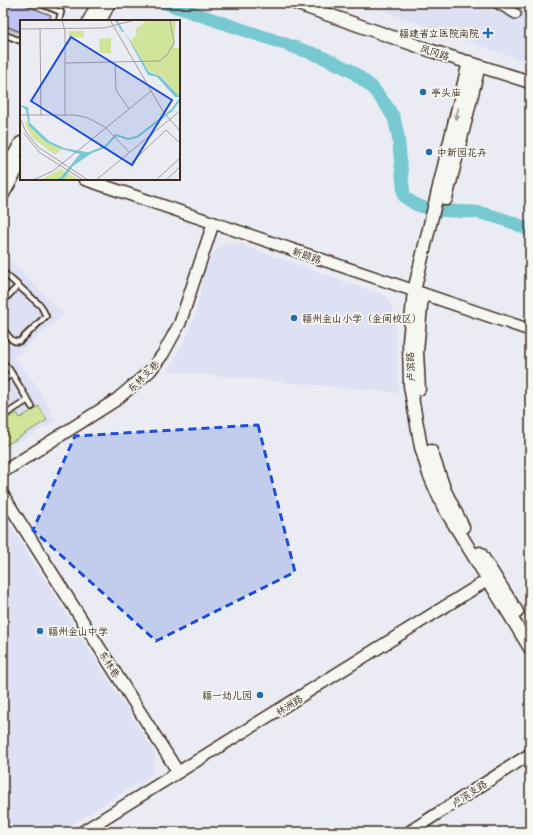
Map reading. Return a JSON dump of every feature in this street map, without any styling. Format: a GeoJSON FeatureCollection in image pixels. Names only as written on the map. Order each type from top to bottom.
{"type":"FeatureCollection","features":[{"type":"Feature","properties":{"kind":"main road"},"geometry":{"type":"LineString","coordinates":[[90,20],[98,3]]}},
{"type":"Feature","properties":{"kind":"main road"},"geometry":{"type":"LineString","coordinates":[[100,20],[109,3]]}},
{"type":"Feature","properties":{"kind":"main road","name":"凤冈路"},"geometry":{"type":"LineString","coordinates":[[295,3],[530,82]]}},
{"type":"Feature","properties":{"kind":"main road","name":"卢滨路"},"geometry":{"type":"LineString","coordinates":[[474,64],[410,327],[409,365],[412,402],[419,439],[429,474],[443,506],[490,578],[530,648]]}},
{"type":"Feature","properties":{"kind":"main road"},"geometry":{"type":"LineString","coordinates":[[3,175],[20,145]]}},
{"type":"Feature","properties":{"kind":"main road"},"geometry":{"type":"LineString","coordinates":[[3,194],[20,164]]}},
{"type":"Feature","properties":{"kind":"main road"},"geometry":{"type":"LineString","coordinates":[[490,578],[530,633]]}},
{"type":"Feature","properties":{"kind":"street"},"geometry":{"type":"LineString","coordinates":[[501,4],[516,14]]}},
{"type":"Feature","properties":{"kind":"street","name":"新颐路"},"geometry":{"type":"LineString","coordinates":[[87,180],[213,224],[530,330]]}},
{"type":"Feature","properties":{"kind":"street","name":"东林支巷"},"geometry":{"type":"LineString","coordinates":[[3,472],[124,394],[150,371],[163,354],[180,323],[213,224]]}},
{"type":"Feature","properties":{"kind":"street","name":"东林巷"},"geometry":{"type":"LineString","coordinates":[[3,495],[178,772]]}},
{"type":"Feature","properties":{"kind":"street","name":"林洲路"},"geometry":{"type":"LineString","coordinates":[[82,832],[490,578]]}},
{"type":"Feature","properties":{"kind":"street","name":"卢滨支路"},"geometry":{"type":"LineString","coordinates":[[409,832],[530,754]]}},
{"type":"Feature","properties":{"kind":"lane"},"geometry":{"type":"LineString","coordinates":[[39,3],[61,12],[59,20]]}},
{"type":"Feature","properties":{"kind":"lane"},"geometry":{"type":"LineString","coordinates":[[3,34],[20,41]]}},
{"type":"Feature","properties":{"kind":"lane"},"geometry":{"type":"LineString","coordinates":[[3,272],[41,306],[46,316],[17,343],[14,342],[3,329]]}},
{"type":"Feature","properties":{"kind":"lane"},"geometry":{"type":"LineString","coordinates":[[3,301],[18,286]]}},
{"type":"Feature","properties":{"kind":"lane"},"geometry":{"type":"LineString","coordinates":[[3,363],[12,374],[32,407]]}},
{"type":"Feature","properties":{"kind":"lane"},"geometry":{"type":"LineString","coordinates":[[3,380],[12,374]]}},
{"type":"Feature","properties":{"kind":"lane"},"geometry":{"type":"LineString","coordinates":[[3,416],[28,400]]}},
{"type":"Feature","properties":{"kind":"highlighted area"},"geometry":{"type":"Polygon","coordinates":[[[258,425],[295,572],[156,641],[33,530],[75,436],[258,425]]]}},
{"type":"Feature","properties":{"kind":"shaded area","name":"福建省立医院南院"},"geometry":{"type":"Polygon","coordinates":[[[360,3],[530,3],[530,63],[360,3]]]}},
{"type":"Feature","properties":{"kind":"shaded area","name":"福州金山小学（金闽校区）"},"geometry":{"type":"Polygon","coordinates":[[[227,243],[237,243],[386,296],[393,309],[395,320],[399,393],[168,371],[184,342],[195,315],[205,271],[211,255],[219,247],[227,243]]]}},
{"type":"Feature","properties":{"kind":"shaded area"},"geometry":{"type":"Polygon","coordinates":[[[3,253],[64,315],[13,358],[21,365],[35,383],[56,421],[3,451],[3,253]]]}},
{"type":"Feature","properties":{"kind":"shaded area","name":"福州金山中学"},"geometry":{"type":"Polygon","coordinates":[[[3,514],[156,755],[153,771],[148,777],[60,832],[3,832],[3,514]]]}},
{"type":"Feature","properties":{"kind":"green space"},"geometry":{"type":"Polygon","coordinates":[[[39,406],[47,420],[3,447],[3,421],[17,413],[20,418],[39,406]]]}},
{"type":"Feature","properties":{"kind":"building"},"geometry":{"type":"Polygon","coordinates":[[[3,3],[19,3],[51,15],[49,20],[20,20],[20,32],[3,25],[3,3]]]}},
{"type":"Feature","properties":{"kind":"waterway"},"geometry":{"type":"LineString","coordinates":[[165,3],[320,56],[350,70],[372,87],[394,118],[398,135],[404,196],[419,206],[437,210],[480,213],[511,222],[530,231]]}},
{"type":"Feature","properties":{"kind":"place","name":"福建省立医院南院"},"geometry":{"type":"Point","coordinates":[488,33]}},
{"type":"Feature","properties":{"kind":"place","name":"亭头庙"},"geometry":{"type":"Point","coordinates":[423,92]}},
{"type":"Feature","properties":{"kind":"place","name":"中新园花卉"},"geometry":{"type":"Point","coordinates":[429,152]}},
{"type":"Feature","properties":{"kind":"place","name":"福州金山小学（金闽校区）"},"geometry":{"type":"Point","coordinates":[294,318]}},
{"type":"Feature","properties":{"kind":"place","name":"福州金山中学"},"geometry":{"type":"Point","coordinates":[40,631]}},
{"type":"Feature","properties":{"kind":"place","name":"福一幼儿园"},"geometry":{"type":"Point","coordinates":[260,695]}}]}
